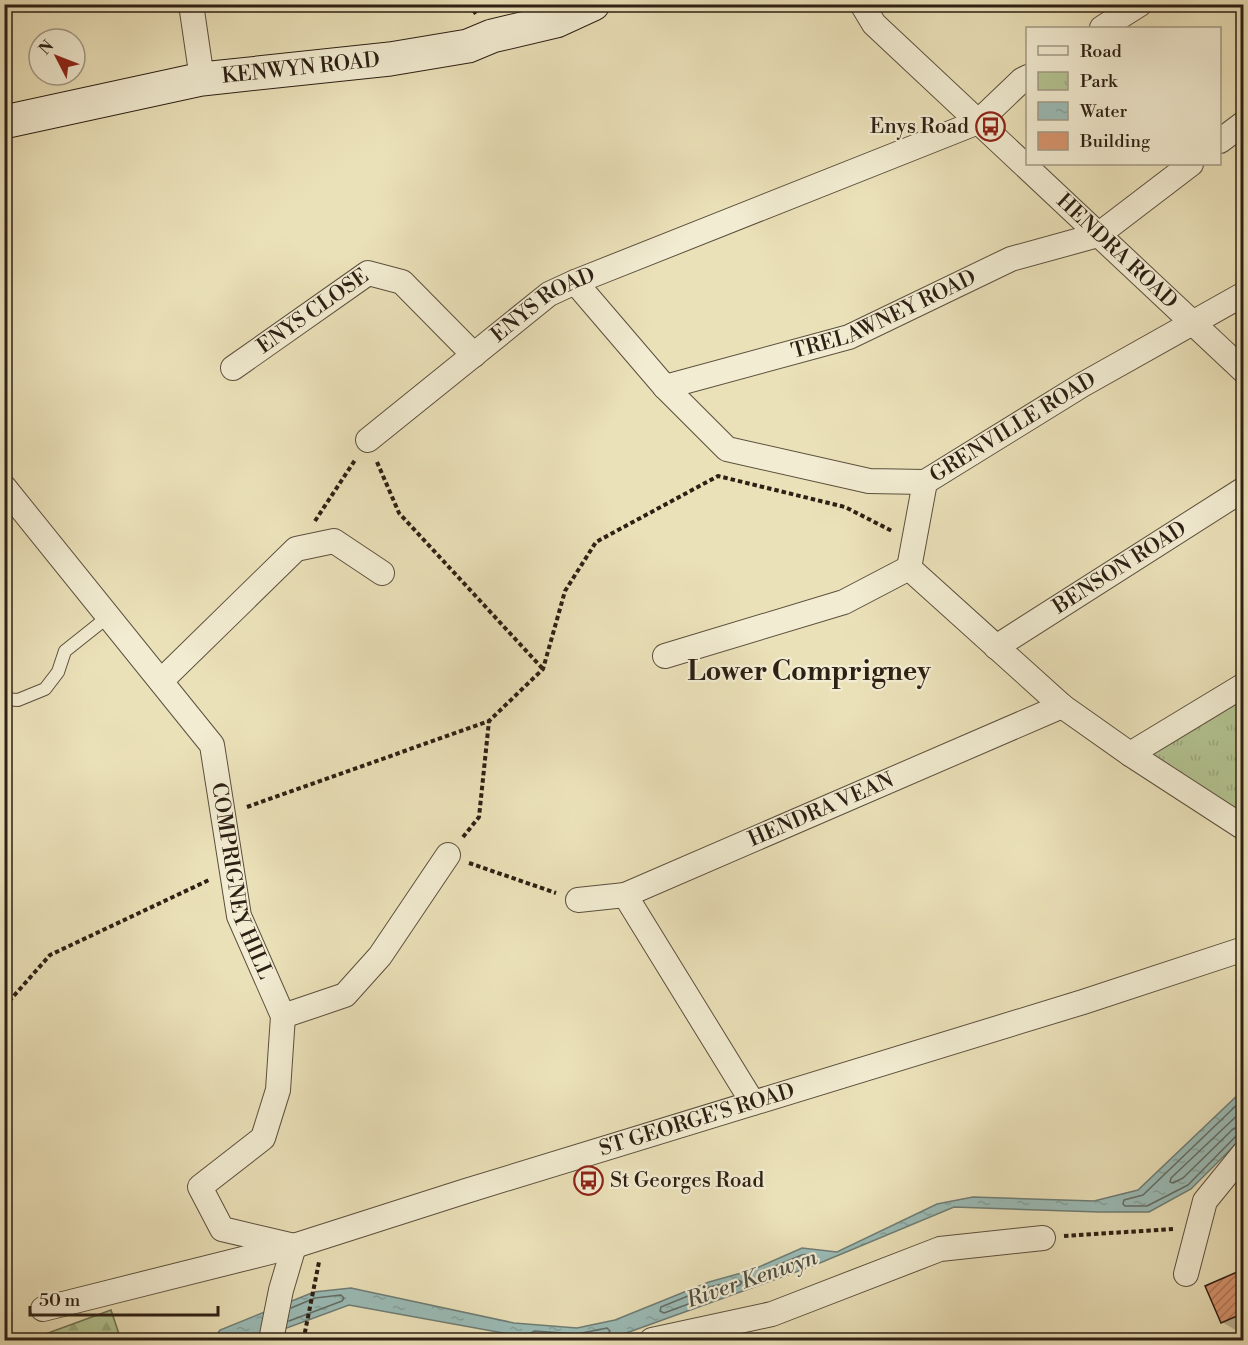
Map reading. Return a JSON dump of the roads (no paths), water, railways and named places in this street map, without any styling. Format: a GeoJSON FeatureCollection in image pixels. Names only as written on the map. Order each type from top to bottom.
{"type":"FeatureCollection","features":[{"type":"Feature","properties":{"kind":"main road","name":"KENWYN ROAD"},"geometry":{"type":"LineString","coordinates":[[4,122],[202,79],[390,59],[468,45],[552,13],[593,4]]}},
{"type":"Feature","properties":{"kind":"street"},"geometry":{"type":"LineString","coordinates":[[191,4],[202,79]]}},
{"type":"Feature","properties":{"kind":"street","name":"HENDRA ROAD"},"geometry":{"type":"LineString","coordinates":[[862,4],[874,24],[1244,371]]}},
{"type":"Feature","properties":{"kind":"street"},"geometry":{"type":"LineString","coordinates":[[1104,27],[1140,4]]}},
{"type":"Feature","properties":{"kind":"street"},"geometry":{"type":"LineString","coordinates":[[978,122],[1026,78]]}},
{"type":"Feature","properties":{"kind":"street","name":"ENYS ROAD"},"geometry":{"type":"LineString","coordinates":[[368,440],[549,294],[978,122]]}},
{"type":"Feature","properties":{"kind":"street"},"geometry":{"type":"LineString","coordinates":[[1221,140],[1244,123]]}},
{"type":"Feature","properties":{"kind":"street"},"geometry":{"type":"LineString","coordinates":[[1098,235],[1190,165]]}},
{"type":"Feature","properties":{"kind":"street","name":"TRELAWNEY ROAD"},"geometry":{"type":"LineString","coordinates":[[665,387],[849,336],[1011,259],[1098,235]]}},
{"type":"Feature","properties":{"kind":"street","name":"ENYS CLOSE"},"geometry":{"type":"LineString","coordinates":[[233,368],[368,273],[402,282],[474,355]]}},
{"type":"Feature","properties":{"kind":"street","name":"GRENVILLE ROAD"},"geometry":{"type":"LineString","coordinates":[[575,282],[665,387],[727,450],[869,482],[925,482],[1082,385],[1244,294]]}},
{"type":"Feature","properties":{"kind":"street"},"geometry":{"type":"LineString","coordinates":[[909,568],[925,482]]}},
{"type":"Feature","properties":{"kind":"street","name":"COMPRIGNEY HILL"},"geometry":{"type":"LineString","coordinates":[[4,487],[212,746],[239,916],[283,1016],[278,1090],[263,1138],[200,1187],[222,1229],[294,1246]]}},
{"type":"Feature","properties":{"kind":"street","name":"BENSON ROAD"},"geometry":{"type":"LineString","coordinates":[[996,647],[1244,489]]}},
{"type":"Feature","properties":{"kind":"street"},"geometry":{"type":"LineString","coordinates":[[161,681],[296,549],[334,541],[382,573]]}},
{"type":"Feature","properties":{"kind":"street"},"geometry":{"type":"LineString","coordinates":[[909,568],[1062,706],[1130,754],[1244,828]]}},
{"type":"Feature","properties":{"kind":"street"},"geometry":{"type":"LineString","coordinates":[[665,656],[844,602],[909,568]]}},
{"type":"Feature","properties":{"kind":"street"},"geometry":{"type":"LineString","coordinates":[[1130,754],[1244,685]]}},
{"type":"Feature","properties":{"kind":"street","name":"HENDRA VEAN"},"geometry":{"type":"LineString","coordinates":[[578,900],[625,895],[1062,706]]}},
{"type":"Feature","properties":{"kind":"street"},"geometry":{"type":"LineString","coordinates":[[283,1016],[345,995],[380,956],[448,855]]}},
{"type":"Feature","properties":{"kind":"street"},"geometry":{"type":"LineString","coordinates":[[625,895],[753,1103]]}},
{"type":"Feature","properties":{"kind":"street","name":"ST GEORGE'S ROAD"},"geometry":{"type":"LineString","coordinates":[[43,1309],[294,1246],[1083,1002],[1244,949]]}},
{"type":"Feature","properties":{"kind":"street"},"geometry":{"type":"LineString","coordinates":[[1186,1274],[1205,1201],[1244,1153]]}},
{"type":"Feature","properties":{"kind":"street"},"geometry":{"type":"LineString","coordinates":[[652,1341],[772,1314],[940,1249],[1042,1238]]}},
{"type":"Feature","properties":{"kind":"street"},"geometry":{"type":"LineString","coordinates":[[271,1341],[281,1290],[294,1246]]}},
{"type":"Feature","properties":{"kind":"lane"},"geometry":{"type":"LineString","coordinates":[[4,699],[18,700],[45,689],[58,672],[64,651],[109,616]]}},
{"type":"Feature","properties":{"kind":"water","name":"River Kenwyn"},"geometry":{"type":"Polygon","coordinates":[[[1243,1090],[1243,1137],[1191,1189],[1149,1212],[954,1207],[815,1265],[607,1340],[541,1340],[349,1305],[254,1340],[213,1340],[220,1330],[314,1292],[351,1288],[514,1323],[577,1328],[615,1320],[709,1282],[752,1270],[802,1248],[837,1252],[937,1204],[973,1197],[1094,1201],[1138,1190],[1243,1090]]]}},
{"type":"Feature","properties":{"kind":"place","name":"Enys Road"},"geometry":{"type":"Point","coordinates":[990,127]}},
{"type":"Feature","properties":{"kind":"place","name":"St Georges Road"},"geometry":{"type":"Point","coordinates":[589,1181]}},
{"type":"Feature","properties":{"kind":"district","name":"Lower Comprigney"},"geometry":{"type":"Point","coordinates":[809,672]}}]}
